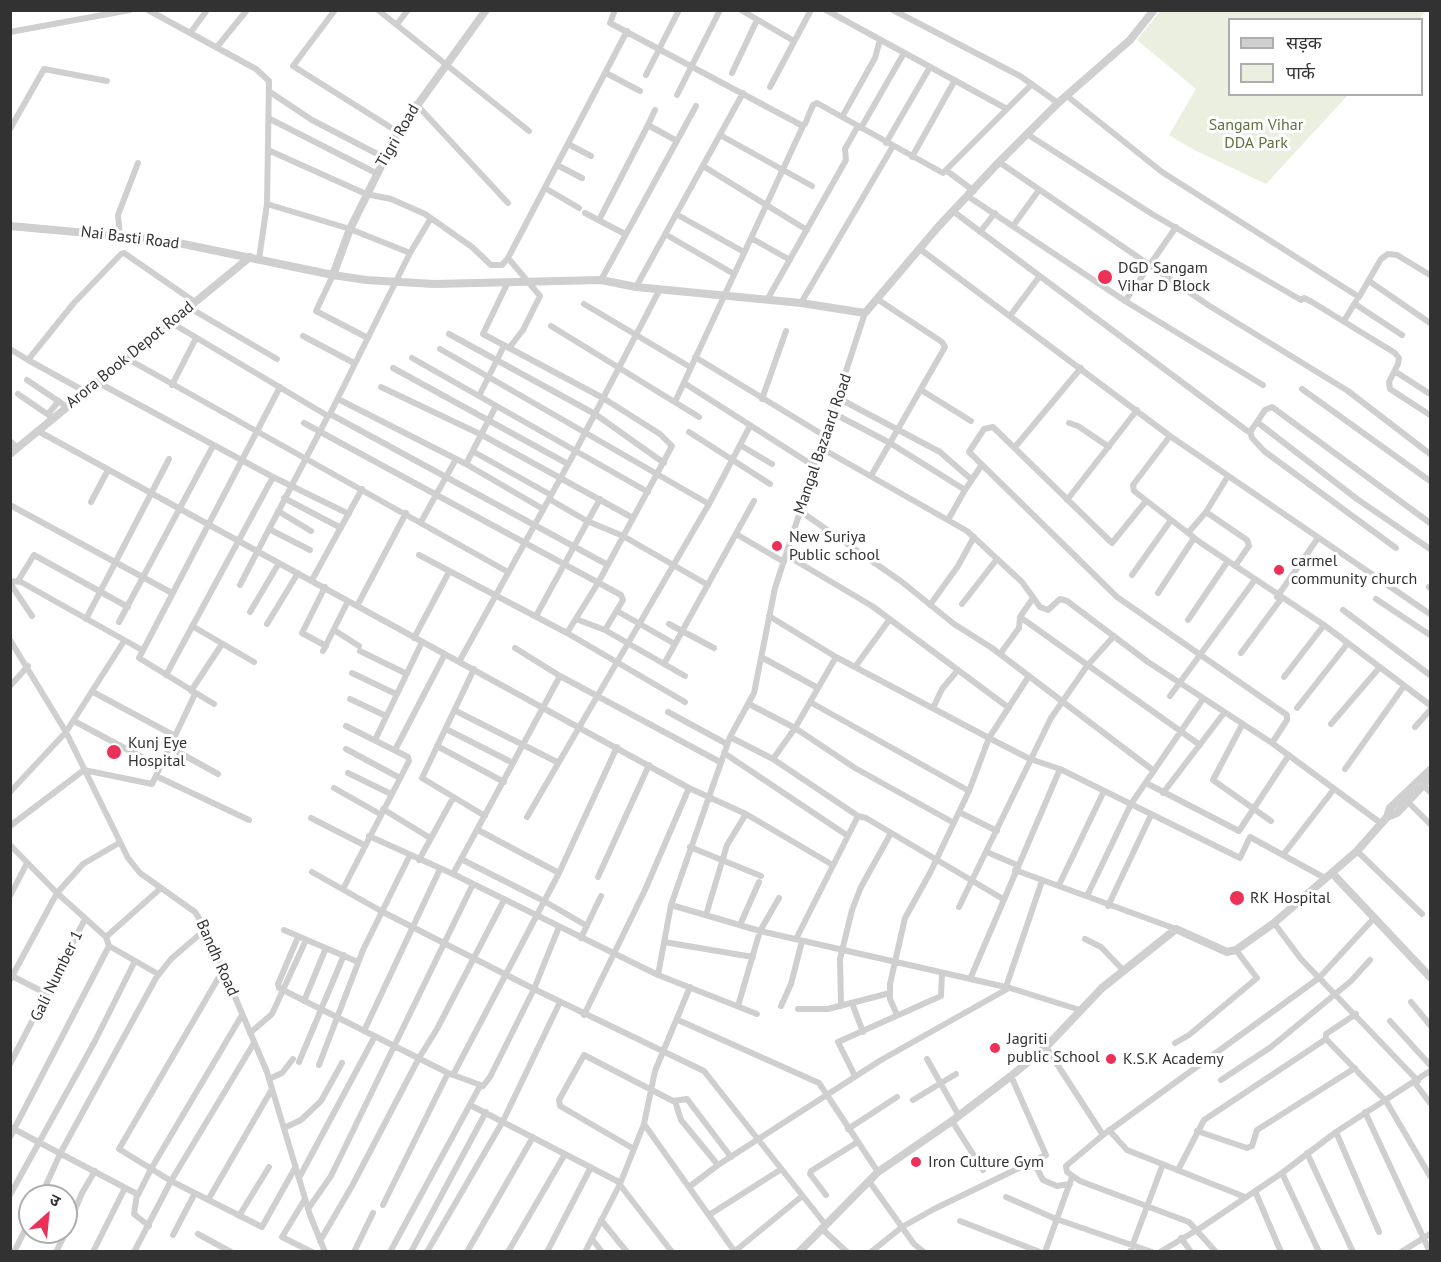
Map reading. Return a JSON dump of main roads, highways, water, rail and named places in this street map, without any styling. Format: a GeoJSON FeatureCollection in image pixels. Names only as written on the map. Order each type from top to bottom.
{"type":"FeatureCollection","features":[{"type":"Feature","properties":{"kind":"place","name":"DGD Sangam Vihar D Block"},"geometry":{"type":"Point","coordinates":[1105,277]}},
{"type":"Feature","properties":{"kind":"place","name":"New Suriya Public school"},"geometry":{"type":"Point","coordinates":[777,546]}},
{"type":"Feature","properties":{"kind":"place","name":"carmel community church"},"geometry":{"type":"Point","coordinates":[1279,570]}},
{"type":"Feature","properties":{"kind":"place","name":"Kunj Eye Hospital"},"geometry":{"type":"Point","coordinates":[114,752]}},
{"type":"Feature","properties":{"kind":"place","name":"RK Hospital"},"geometry":{"type":"Point","coordinates":[1237,898]}},
{"type":"Feature","properties":{"kind":"place","name":"Jagriti public School"},"geometry":{"type":"Point","coordinates":[995,1048]}},
{"type":"Feature","properties":{"kind":"place","name":"K.S.K Academy"},"geometry":{"type":"Point","coordinates":[1111,1059]}},
{"type":"Feature","properties":{"kind":"place","name":"Iron Culture Gym"},"geometry":{"type":"Point","coordinates":[916,1162]}},
{"type":"Feature","properties":{"kind":"park label","name":"Sangam Vihar DDA Park"},"geometry":{"type":"Point","coordinates":[1256,134]}}]}
